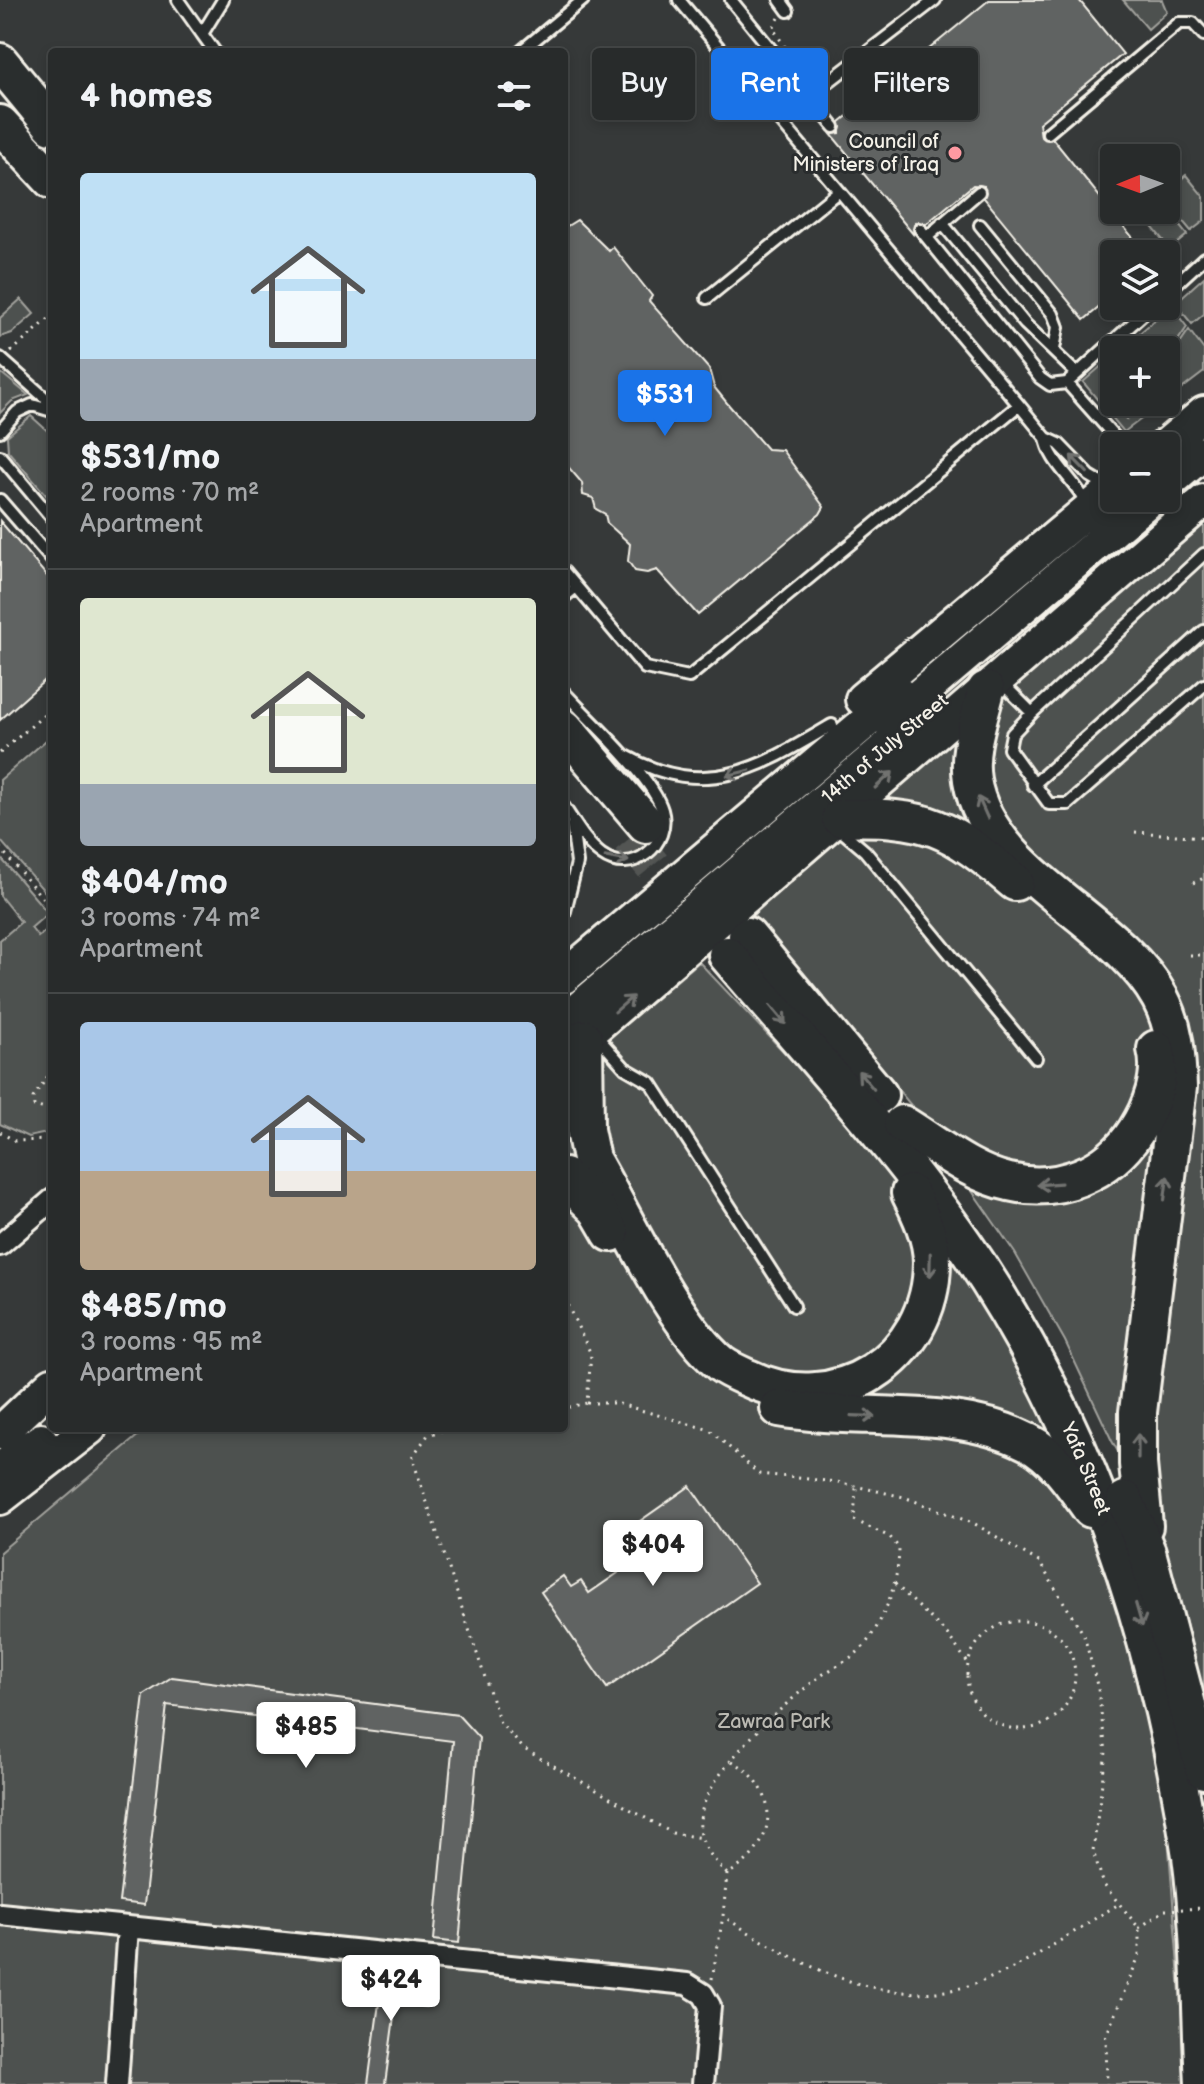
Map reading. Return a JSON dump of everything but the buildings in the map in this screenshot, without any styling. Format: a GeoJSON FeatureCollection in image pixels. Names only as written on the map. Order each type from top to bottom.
{"type":"FeatureCollection","features":[{"type":"Feature","properties":{"kind":"highway"},"geometry":{"type":"LineString","coordinates":[[0,62],[48,120]]}},
{"type":"Feature","properties":{"kind":"highway"},"geometry":{"type":"LineString","coordinates":[[0,124],[48,176]]}},
{"type":"Feature","properties":{"kind":"highway"},"geometry":{"type":"LineString","coordinates":[[992,685],[972,752],[972,780],[982,811],[1024,866],[1123,951],[1147,979],[1171,1024],[1177,1052],[1178,1087],[1138,1412],[1136,1558]]}},
{"type":"Feature","properties":{"kind":"highway"},"geometry":{"type":"LineString","coordinates":[[568,734],[638,831],[568,765]]}},
{"type":"Feature","properties":{"kind":"highway"},"geometry":{"type":"LineString","coordinates":[[837,821],[912,819],[943,828],[973,847],[1086,942],[1113,970],[1133,994],[1148,1021],[1157,1056],[1155,1085],[1149,1106],[1131,1139],[1103,1165],[1065,1183],[1037,1186],[1009,1182],[894,1132]]}},
{"type":"Feature","properties":{"kind":"highway","name":"Yafa Street"},"geometry":{"type":"LineString","coordinates":[[737,946],[894,1132],[1049,1384],[1136,1558],[1204,1770]]}},
{"type":"Feature","properties":{"kind":"highway"},"geometry":{"type":"LineString","coordinates":[[576,1036],[585,1130],[591,1159],[690,1333],[723,1366],[764,1386],[805,1394],[872,1374],[896,1355],[918,1326],[927,1298],[932,1260],[923,1220],[894,1132]]}},
{"type":"Feature","properties":{"kind":"highway"},"geometry":{"type":"LineString","coordinates":[[568,1181],[597,1209],[675,1344],[705,1380],[751,1404],[824,1415],[957,1422],[995,1429],[1030,1443],[1063,1470],[1136,1558]]}},
{"type":"Feature","properties":{"kind":"highway","name":"Yafa Street"},"geometry":{"type":"LineString","coordinates":[[1136,1558],[1191,1859],[1204,2084]]}},
{"type":"Feature","properties":{"kind":"main road"},"geometry":{"type":"LineString","coordinates":[[1180,433],[1204,413]]}},
{"type":"Feature","properties":{"kind":"main road"},"geometry":{"type":"LineString","coordinates":[[1180,456],[1204,436]]}},
{"type":"Feature","properties":{"kind":"main road"},"geometry":{"type":"LineString","coordinates":[[1180,473],[1204,453]]}},
{"type":"Feature","properties":{"kind":"main road","name":"14th of July Street"},"geometry":{"type":"LineString","coordinates":[[576,1036],[1204,476]]}},
{"type":"Feature","properties":{"kind":"main road"},"geometry":{"type":"LineString","coordinates":[[576,1036],[837,821],[1204,501]]}},
{"type":"Feature","properties":{"kind":"main road"},"geometry":{"type":"LineString","coordinates":[[568,951],[832,725],[1100,505]]}},
{"type":"Feature","properties":{"kind":"main road"},"geometry":{"type":"LineString","coordinates":[[568,973],[1100,506]]}},
{"type":"Feature","properties":{"kind":"main road","name":"14th of July Street"},"geometry":{"type":"LineString","coordinates":[[568,994],[1135,512]]}},
{"type":"Feature","properties":{"kind":"main road"},"geometry":{"type":"LineString","coordinates":[[0,1433],[48,1388]]}},
{"type":"Feature","properties":{"kind":"main road"},"geometry":{"type":"LineString","coordinates":[[0,1453],[48,1413]]}},
{"type":"Feature","properties":{"kind":"main road"},"geometry":{"type":"LineString","coordinates":[[0,1469],[51,1432]]}},
{"type":"Feature","properties":{"kind":"main road"},"geometry":{"type":"LineString","coordinates":[[0,1498],[85,1432]]}},
{"type":"Feature","properties":{"kind":"street"},"geometry":{"type":"LineString","coordinates":[[0,1245],[48,1203]]}},
{"type":"Feature","properties":{"kind":"street"},"geometry":{"type":"LineString","coordinates":[[0,1914],[687,1984],[703,1994],[710,2006],[703,2084]]}},
{"type":"Feature","properties":{"kind":"street"},"geometry":{"type":"LineString","coordinates":[[117,2084],[128,1927]]}},
{"type":"Feature","properties":{"kind":"lane"},"geometry":{"type":"LineString","coordinates":[[178,0],[212,48]]}},
{"type":"Feature","properties":{"kind":"lane"},"geometry":{"type":"LineString","coordinates":[[202,34],[223,0]]}},
{"type":"Feature","properties":{"kind":"lane"},"geometry":{"type":"LineString","coordinates":[[525,48],[583,0]]}},
{"type":"Feature","properties":{"kind":"lane"},"geometry":{"type":"LineString","coordinates":[[679,0],[1019,405],[1046,438],[1050,453],[1077,486],[1100,493]]}},
{"type":"Feature","properties":{"kind":"lane"},"geometry":{"type":"LineString","coordinates":[[731,0],[770,48]]}},
{"type":"Feature","properties":{"kind":"lane"},"geometry":{"type":"LineString","coordinates":[[780,0],[788,11]]}},
{"type":"Feature","properties":{"kind":"lane"},"geometry":{"type":"LineString","coordinates":[[828,82],[935,0]]}},
{"type":"Feature","properties":{"kind":"lane"},"geometry":{"type":"LineString","coordinates":[[1048,133],[1174,26],[1190,22],[1204,35]]}},
{"type":"Feature","properties":{"kind":"lane"},"geometry":{"type":"LineString","coordinates":[[828,119],[834,127]]}},
{"type":"Feature","properties":{"kind":"lane"},"geometry":{"type":"LineString","coordinates":[[707,298],[839,191]]}},
{"type":"Feature","properties":{"kind":"lane"},"geometry":{"type":"LineString","coordinates":[[979,192],[942,223],[923,233],[1040,378],[1050,385],[1067,383],[1137,320]]}},
{"type":"Feature","properties":{"kind":"lane"},"geometry":{"type":"LineString","coordinates":[[942,223],[1025,324],[1077,374]]}},
{"type":"Feature","properties":{"kind":"lane"},"geometry":{"type":"LineString","coordinates":[[980,225],[1053,314],[1058,327],[1054,349]]}},
{"type":"Feature","properties":{"kind":"lane"},"geometry":{"type":"LineString","coordinates":[[1180,280],[1204,258]]}},
{"type":"Feature","properties":{"kind":"lane"},"geometry":{"type":"LineString","coordinates":[[1,358],[48,400]]}},
{"type":"Feature","properties":{"kind":"lane"},"geometry":{"type":"LineString","coordinates":[[1067,383],[1111,432]]}},
{"type":"Feature","properties":{"kind":"lane"},"geometry":{"type":"LineString","coordinates":[[0,431],[17,412],[32,405],[48,410]]}},
{"type":"Feature","properties":{"kind":"lane"},"geometry":{"type":"LineString","coordinates":[[568,577],[645,668],[689,677],[1019,405]]}},
{"type":"Feature","properties":{"kind":"lane"},"geometry":{"type":"LineString","coordinates":[[1046,438],[1059,444],[1100,486]]}},
{"type":"Feature","properties":{"kind":"lane"},"geometry":{"type":"LineString","coordinates":[[0,456],[48,513]]}},
{"type":"Feature","properties":{"kind":"lane"},"geometry":{"type":"LineString","coordinates":[[0,500],[48,555]]}},
{"type":"Feature","properties":{"kind":"lane"},"geometry":{"type":"LineString","coordinates":[[1204,554],[1032,713],[1012,734],[1009,749],[1049,804],[1068,804],[1204,685]]}},
{"type":"Feature","properties":{"kind":"lane"},"geometry":{"type":"LineString","coordinates":[[568,594],[576,587]]}},
{"type":"Feature","properties":{"kind":"lane"},"geometry":{"type":"LineString","coordinates":[[1033,785],[1204,631]]}},
{"type":"Feature","properties":{"kind":"lane"},"geometry":{"type":"LineString","coordinates":[[992,685],[1032,713]]}},
{"type":"Feature","properties":{"kind":"lane"},"geometry":{"type":"LineString","coordinates":[[568,696],[659,802],[664,825],[653,849],[635,860],[612,861],[593,848],[568,814]]}},
{"type":"Feature","properties":{"kind":"lane"},"geometry":{"type":"LineString","coordinates":[[618,752],[655,769],[683,776],[712,777],[740,773],[767,764],[832,725]]}},
{"type":"Feature","properties":{"kind":"lane"},"geometry":{"type":"LineString","coordinates":[[568,817],[576,835],[577,850],[575,881],[568,903]]}},
{"type":"Feature","properties":{"kind":"lane"},"geometry":{"type":"LineString","coordinates":[[837,821],[1036,1058]]}},
{"type":"Feature","properties":{"kind":"lane"},"geometry":{"type":"LineString","coordinates":[[576,1036],[651,1083],[794,1306]]}},
{"type":"Feature","properties":{"kind":"path"},"geometry":{"type":"LineString","coordinates":[[782,48],[786,44],[773,25],[788,11]]}},
{"type":"Feature","properties":{"kind":"path"},"geometry":{"type":"LineString","coordinates":[[1,358],[48,319]]}},
{"type":"Feature","properties":{"kind":"path"},"geometry":{"type":"LineString","coordinates":[[0,753],[48,711]]}},
{"type":"Feature","properties":{"kind":"path"},"geometry":{"type":"LineString","coordinates":[[1135,832],[1204,837]]}},
{"type":"Feature","properties":{"kind":"path"},"geometry":{"type":"LineString","coordinates":[[0,848],[48,904]]}},
{"type":"Feature","properties":{"kind":"path"},"geometry":{"type":"LineString","coordinates":[[1193,883],[1204,878]]}},
{"type":"Feature","properties":{"kind":"path"},"geometry":{"type":"LineString","coordinates":[[1190,955],[1204,955]]}},
{"type":"Feature","properties":{"kind":"path"},"geometry":{"type":"LineString","coordinates":[[48,1076],[33,1098],[34,1106],[48,1110]]}},
{"type":"Feature","properties":{"kind":"path"},"geometry":{"type":"LineString","coordinates":[[0,1132],[15,1141],[48,1140]]}},
{"type":"Feature","properties":{"kind":"path"},"geometry":{"type":"LineString","coordinates":[[568,1306],[591,1354],[587,1403]]}},
{"type":"Feature","properties":{"kind":"path"},"geometry":{"type":"LineString","coordinates":[[568,1407],[587,1403],[616,1403],[710,1430],[759,1474],[856,1486],[904,1497],[975,1524],[1039,1562],[1084,1635],[1098,1689],[1106,1752],[1093,1851],[1104,1885],[1139,1928],[1139,1956],[1106,2036],[1107,2084]]}},
{"type":"Feature","properties":{"kind":"path"},"geometry":{"type":"LineString","coordinates":[[437,1432],[428,1435],[412,1457],[500,1723],[524,1749],[672,1833],[702,1838]]}},
{"type":"Feature","properties":{"kind":"path"},"geometry":{"type":"LineString","coordinates":[[710,2006],[727,1874],[708,1854],[702,1838],[699,1821],[705,1802],[744,1744],[790,1699],[864,1647],[895,1583],[899,1548],[890,1537],[854,1520],[856,1486]]}},
{"type":"Feature","properties":{"kind":"path"},"geometry":{"type":"LineString","coordinates":[[895,1583],[947,1634],[968,1663],[971,1699],[989,1720],[1017,1730],[1047,1724],[1056,1717],[1074,1689],[1076,1669],[1067,1645],[1054,1631],[1035,1622],[1014,1620],[996,1626],[977,1642],[968,1663]]}},
{"type":"Feature","properties":{"kind":"path"},"geometry":{"type":"LineString","coordinates":[[727,1874],[753,1858],[765,1839],[768,1818],[759,1784],[745,1768],[732,1761]]}},
{"type":"Feature","properties":{"kind":"path"},"geometry":{"type":"LineString","coordinates":[[723,1916],[772,1948],[828,1972],[876,1989],[916,1995],[969,1986],[1017,1965],[1119,1904]]}},
{"type":"Feature","properties":{"kind":"path"},"geometry":{"type":"LineString","coordinates":[[1139,1928],[1165,1910],[1204,1908]]}},
{"type":"Feature","properties":{"kind":"green space"},"geometry":{"type":"Polygon","coordinates":[[[1123,0],[1162,0],[1167,12],[1148,29],[1123,0]]]}},
{"type":"Feature","properties":{"kind":"green space"},"geometry":{"type":"Polygon","coordinates":[[[1186,175],[1204,197],[1204,221],[1191,231],[1180,218],[1180,180],[1186,175]]]}},
{"type":"Feature","properties":{"kind":"green space"},"geometry":{"type":"Polygon","coordinates":[[[1150,224],[1178,224],[1187,235],[1180,241],[1163,240],[1150,224]]]}},
{"type":"Feature","properties":{"kind":"green space"},"geometry":{"type":"Polygon","coordinates":[[[1204,277],[1204,314],[1192,324],[1180,309],[1180,299],[1204,277]]]}},
{"type":"Feature","properties":{"kind":"green space"},"geometry":{"type":"Polygon","coordinates":[[[21,299],[34,314],[12,333],[0,337],[0,318],[21,299]]]}},
{"type":"Feature","properties":{"kind":"green space"},"geometry":{"type":"Polygon","coordinates":[[[1180,318],[1187,327],[1180,337],[1136,336],[1155,320],[1180,318]]]}},
{"type":"Feature","properties":{"kind":"green space"},"geometry":{"type":"Polygon","coordinates":[[[1189,330],[1204,350],[1204,372],[1180,390],[1180,343],[1189,330]]]}},
{"type":"Feature","properties":{"kind":"green space"},"geometry":{"type":"Polygon","coordinates":[[[1100,367],[1100,403],[1083,382],[1100,367]]]}},
{"type":"Feature","properties":{"kind":"green space"},"geometry":{"type":"Polygon","coordinates":[[[0,372],[28,395],[12,401],[0,413],[0,372]]]}},
{"type":"Feature","properties":{"kind":"green space"},"geometry":{"type":"Polygon","coordinates":[[[31,416],[48,431],[48,497],[8,451],[7,436],[31,416]]]}},
{"type":"Feature","properties":{"kind":"green space"},"geometry":{"type":"Polygon","coordinates":[[[1111,416],[1125,416],[1127,419],[1129,416],[1145,416],[1124,432],[1111,416]]]}},
{"type":"Feature","properties":{"kind":"green space"},"geometry":{"type":"Polygon","coordinates":[[[1204,519],[1204,1699],[1185,1618],[1152,1512],[1112,1441],[1065,1341],[1015,1253],[920,1116],[753,915],[1204,519]]]}},
{"type":"Feature","properties":{"kind":"green space"},"geometry":{"type":"Polygon","coordinates":[[[48,738],[48,895],[0,840],[0,780],[48,738]]]}},
{"type":"Feature","properties":{"kind":"green space"},"geometry":{"type":"Polygon","coordinates":[[[0,857],[48,913],[31,928],[38,937],[48,929],[48,1133],[28,1137],[0,1124],[0,940],[21,922],[0,896],[0,857]]]}},
{"type":"Feature","properties":{"kind":"green space","name":"Zawraa Park"},"geometry":{"type":"Polygon","coordinates":[[[699,962],[881,1155],[1001,1331],[1067,1467],[1139,1671],[1163,1771],[1187,2084],[0,2084],[0,1552],[142,1432],[568,1432],[568,1073],[699,962]]]}},
{"type":"Feature","properties":{"kind":"tunnel"},"geometry":{"type":"LineString","coordinates":[[630,838],[713,939]]}},
{"type":"Feature","properties":{"kind":"place","name":"Council of Ministers of Iraq"},"geometry":{"type":"Point","coordinates":[955,153]}}]}
